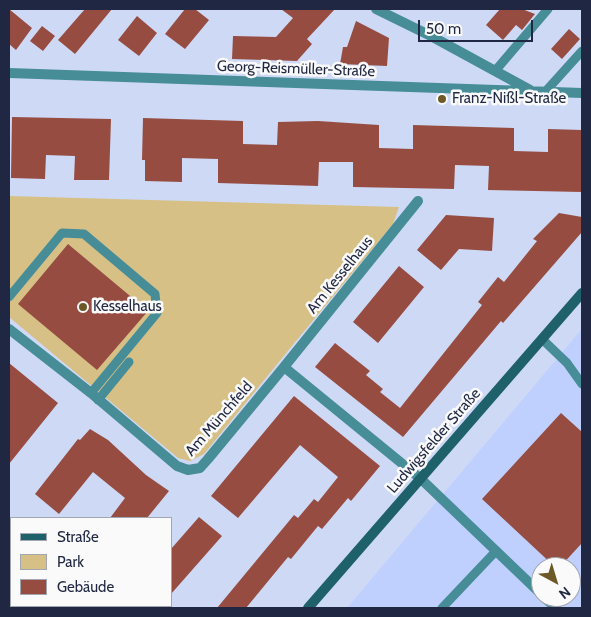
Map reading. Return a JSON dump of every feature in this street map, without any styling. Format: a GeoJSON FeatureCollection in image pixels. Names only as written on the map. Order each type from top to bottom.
{"type":"FeatureCollection","features":[{"type":"Feature","properties":{"kind":"street"},"geometry":{"type":"LineString","coordinates":[[376,9],[533,92]]}},
{"type":"Feature","properties":{"kind":"street","name":"Georg-Reismüller-Straße"},"geometry":{"type":"LineString","coordinates":[[9,73],[582,93]]}},
{"type":"Feature","properties":{"kind":"street","name":"Am Kesselhaus"},"geometry":{"type":"LineString","coordinates":[[284,367],[418,201]]}},
{"type":"Feature","properties":{"kind":"street","name":"Ludwigsfelder Straße"},"geometry":{"type":"LineString","coordinates":[[308,608],[582,293]]}},
{"type":"Feature","properties":{"kind":"street","name":"Am Münchfeld"},"geometry":{"type":"LineString","coordinates":[[9,329],[95,396],[183,469],[193,470],[200,468],[284,367]]}},
{"type":"Feature","properties":{"kind":"street"},"geometry":{"type":"LineString","coordinates":[[284,367],[421,479],[531,584]]}},
{"type":"Feature","properties":{"kind":"lane"},"geometry":{"type":"LineString","coordinates":[[495,71],[548,9]]}},
{"type":"Feature","properties":{"kind":"lane"},"geometry":{"type":"LineString","coordinates":[[545,92],[582,51]]}},
{"type":"Feature","properties":{"kind":"lane"},"geometry":{"type":"LineString","coordinates":[[9,297],[62,233],[84,234],[155,294],[157,313],[95,396]]}},
{"type":"Feature","properties":{"kind":"lane"},"geometry":{"type":"LineString","coordinates":[[542,339],[567,363],[582,384]]}},
{"type":"Feature","properties":{"kind":"lane"},"geometry":{"type":"LineString","coordinates":[[95,396],[129,362]]}},
{"type":"Feature","properties":{"kind":"lane"},"geometry":{"type":"LineString","coordinates":[[442,608],[496,551]]}},
{"type":"Feature","properties":{"kind":"shaded area"},"geometry":{"type":"Polygon","coordinates":[[[582,329],[582,608],[347,608],[582,329]]]}},
{"type":"Feature","properties":{"kind":"green space"},"geometry":{"type":"Polygon","coordinates":[[[9,196],[399,207],[393,224],[204,454],[190,461],[178,458],[9,317],[9,196]]]}},
{"type":"Feature","properties":{"kind":"building"},"geometry":{"type":"Polygon","coordinates":[[[9,9],[32,28],[16,50],[9,44],[9,9]]]}},
{"type":"Feature","properties":{"kind":"building"},"geometry":{"type":"Polygon","coordinates":[[[85,9],[112,9],[75,54],[58,40],[85,9]]]}},
{"type":"Feature","properties":{"kind":"building"},"geometry":{"type":"Polygon","coordinates":[[[185,9],[195,9],[209,20],[185,49],[165,34],[185,9]]]}},
{"type":"Feature","properties":{"kind":"building"},"geometry":{"type":"Polygon","coordinates":[[[281,9],[335,9],[307,39],[312,44],[297,61],[232,59],[233,36],[276,37],[293,18],[281,9]]]}},
{"type":"Feature","properties":{"kind":"building"},"geometry":{"type":"Polygon","coordinates":[[[500,9],[522,9],[535,14],[522,30],[516,25],[503,40],[486,25],[500,9]]]}},
{"type":"Feature","properties":{"kind":"building"},"geometry":{"type":"Polygon","coordinates":[[[137,16],[157,33],[139,56],[118,40],[137,16]]]}},
{"type":"Feature","properties":{"kind":"building"},"geometry":{"type":"Polygon","coordinates":[[[356,21],[389,38],[387,66],[340,64],[343,47],[347,47],[356,21]]]}},
{"type":"Feature","properties":{"kind":"building"},"geometry":{"type":"Polygon","coordinates":[[[42,26],[55,36],[43,51],[30,41],[42,26]]]}},
{"type":"Feature","properties":{"kind":"building"},"geometry":{"type":"Polygon","coordinates":[[[569,29],[580,39],[562,59],[551,49],[569,29]]]}},
{"type":"Feature","properties":{"kind":"building"},"geometry":{"type":"Polygon","coordinates":[[[12,117],[111,119],[109,180],[74,180],[75,156],[46,155],[45,179],[11,178],[12,117]]]}},
{"type":"Feature","properties":{"kind":"building"},"geometry":{"type":"Polygon","coordinates":[[[143,118],[243,121],[243,144],[277,145],[278,122],[318,121],[379,125],[379,148],[413,149],[413,125],[514,128],[514,151],[548,152],[548,129],[582,130],[582,192],[488,190],[489,166],[455,165],[454,189],[353,187],[353,162],[319,162],[318,186],[218,183],[218,159],[182,158],[182,182],[145,181],[145,160],[142,160],[143,118]]]}},
{"type":"Feature","properties":{"kind":"building"},"geometry":{"type":"Polygon","coordinates":[[[559,213],[582,217],[582,232],[503,323],[501,321],[403,437],[315,367],[335,343],[370,371],[366,375],[383,389],[380,392],[400,408],[482,305],[478,302],[498,277],[504,282],[537,241],[533,239],[559,213]]]}},
{"type":"Feature","properties":{"kind":"building"},"geometry":{"type":"Polygon","coordinates":[[[446,215],[494,218],[492,251],[459,249],[441,270],[417,250],[446,215]]]}},
{"type":"Feature","properties":{"kind":"building","name":"Kesselhaus"},"geometry":{"type":"Polygon","coordinates":[[[68,244],[148,311],[97,370],[18,304],[68,244]]]}},
{"type":"Feature","properties":{"kind":"building"},"geometry":{"type":"Polygon","coordinates":[[[399,266],[424,287],[378,343],[353,322],[399,266]]]}},
{"type":"Feature","properties":{"kind":"building"},"geometry":{"type":"Polygon","coordinates":[[[9,363],[58,403],[9,464],[9,363]]]}},
{"type":"Feature","properties":{"kind":"building"},"geometry":{"type":"Polygon","coordinates":[[[294,396],[380,466],[351,501],[348,498],[322,529],[318,526],[291,559],[288,557],[246,608],[217,608],[294,515],[298,518],[314,499],[318,502],[338,477],[300,445],[238,518],[211,496],[294,396]]]}},
{"type":"Feature","properties":{"kind":"building"},"geometry":{"type":"Polygon","coordinates":[[[561,413],[582,432],[582,543],[569,557],[544,557],[482,499],[561,413]]]}},
{"type":"Feature","properties":{"kind":"building"},"geometry":{"type":"Polygon","coordinates":[[[90,429],[108,440],[146,475],[169,491],[148,517],[111,517],[125,498],[93,472],[59,514],[35,494],[78,439],[80,440],[90,429]]]}},
{"type":"Feature","properties":{"kind":"building"},"geometry":{"type":"Polygon","coordinates":[[[199,517],[222,536],[172,593],[172,548],[199,517]]]}},
{"type":"Feature","properties":{"kind":"place","name":"Franz-Nißl-Straße"},"geometry":{"type":"Point","coordinates":[442,99]}},
{"type":"Feature","properties":{"kind":"place","name":"Kesselhaus"},"geometry":{"type":"Point","coordinates":[83,307]}}]}
